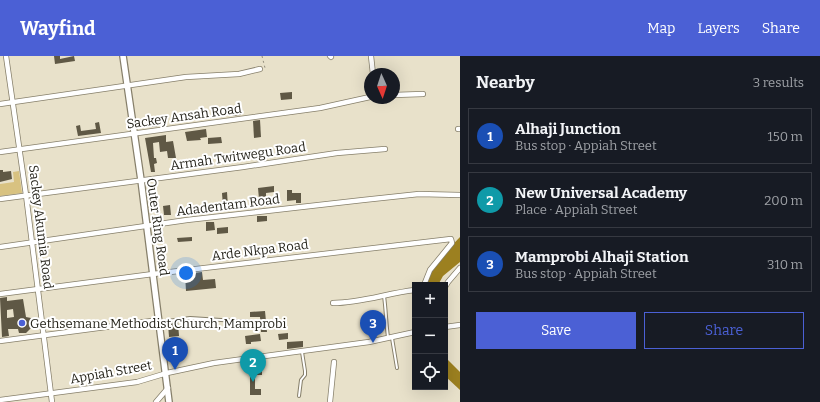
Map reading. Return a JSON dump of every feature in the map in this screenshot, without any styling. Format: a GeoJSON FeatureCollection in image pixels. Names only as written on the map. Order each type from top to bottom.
{"type":"FeatureCollection","features":[{"type":"Feature","properties":{"kind":"street","name":"Sackey Akumia Road"},"geometry":{"type":"LineString","coordinates":[[6,56],[26,195],[52,402]]}},
{"type":"Feature","properties":{"kind":"street","name":"Outer Ring Road"},"geometry":{"type":"LineString","coordinates":[[123,56],[170,402]]}},
{"type":"Feature","properties":{"kind":"street"},"geometry":{"type":"LineString","coordinates":[[372,56],[373,68]]}},
{"type":"Feature","properties":{"kind":"street"},"geometry":{"type":"LineString","coordinates":[[0,104],[186,77],[239,74],[260,69]]}},
{"type":"Feature","properties":{"kind":"street"},"geometry":{"type":"LineString","coordinates":[[400,95],[423,94]]}},
{"type":"Feature","properties":{"kind":"street","name":"Sackey Ansah Road"},"geometry":{"type":"LineString","coordinates":[[0,152],[320,108],[364,98]]}},
{"type":"Feature","properties":{"kind":"street","name":"Armah Twitwegu Road"},"geometry":{"type":"LineString","coordinates":[[0,199],[337,153],[385,148]]}},
{"type":"Feature","properties":{"kind":"street","name":"Adadentam Road"},"geometry":{"type":"LineString","coordinates":[[0,247],[147,227],[187,220],[362,200],[419,194],[460,195]]}},
{"type":"Feature","properties":{"kind":"street","name":"Arde Nkpa Road"},"geometry":{"type":"LineString","coordinates":[[0,294],[153,274],[451,239],[452,243],[430,270],[425,282]]}},
{"type":"Feature","properties":{"kind":"street"},"geometry":{"type":"LineString","coordinates":[[448,282],[459,270]]}},
{"type":"Feature","properties":{"kind":"street"},"geometry":{"type":"LineString","coordinates":[[333,303],[350,303],[412,290]]}},
{"type":"Feature","properties":{"kind":"street"},"geometry":{"type":"LineString","coordinates":[[0,342],[159,321]]}},
{"type":"Feature","properties":{"kind":"street"},"geometry":{"type":"LineString","coordinates":[[448,327],[460,325]]}},
{"type":"Feature","properties":{"kind":"street","name":"Appiah Street"},"geometry":{"type":"LineString","coordinates":[[0,400],[137,382],[167,373],[214,363],[369,342],[412,333]]}},
{"type":"Feature","properties":{"kind":"street"},"geometry":{"type":"LineString","coordinates":[[330,402],[334,362]]}},
{"type":"Feature","properties":{"kind":"street"},"geometry":{"type":"LineString","coordinates":[[156,402],[168,388]]}},
{"type":"Feature","properties":{"kind":"lane"},"geometry":{"type":"LineString","coordinates":[[384,295],[385,320],[397,368]]}},
{"type":"Feature","properties":{"kind":"lane"},"geometry":{"type":"LineString","coordinates":[[159,321],[190,318],[252,322]]}},
{"type":"Feature","properties":{"kind":"lane"},"geometry":{"type":"LineString","coordinates":[[299,396],[301,380],[305,375],[302,352]]}},
{"type":"Feature","properties":{"kind":"path"},"geometry":{"type":"LineString","coordinates":[[260,69],[265,68],[262,56]]}},
{"type":"Feature","properties":{"kind":"shaded area"},"geometry":{"type":"Polygon","coordinates":[[[19,171],[22,193],[0,196],[0,184],[14,182],[13,172],[19,171]]]}},
{"type":"Feature","properties":{"kind":"shaded area"},"geometry":{"type":"Polygon","coordinates":[[[460,237],[460,262],[443,276],[440,282],[426,282],[437,261],[460,237]]]}},
{"type":"Feature","properties":{"kind":"shaded area"},"geometry":{"type":"Polygon","coordinates":[[[448,360],[460,372],[460,390],[448,379],[448,360]]]}},
{"type":"Feature","properties":{"kind":"building"},"geometry":{"type":"Polygon","coordinates":[[[54,56],[60,56],[60,59],[74,56],[75,61],[55,64],[54,56]]]}},
{"type":"Feature","properties":{"kind":"building"},"geometry":{"type":"Polygon","coordinates":[[[292,92],[292,99],[281,100],[280,93],[292,92]]]}},
{"type":"Feature","properties":{"kind":"building"},"geometry":{"type":"Polygon","coordinates":[[[240,106],[241,115],[231,116],[231,107],[240,106]]]}},
{"type":"Feature","properties":{"kind":"building"},"geometry":{"type":"Polygon","coordinates":[[[159,120],[159,126],[149,127],[149,121],[159,120]]]}},
{"type":"Feature","properties":{"kind":"building"},"geometry":{"type":"Polygon","coordinates":[[[260,120],[261,137],[254,138],[253,121],[260,120]]]}},
{"type":"Feature","properties":{"kind":"building"},"geometry":{"type":"Polygon","coordinates":[[[99,122],[101,133],[78,136],[76,126],[80,125],[81,131],[96,129],[95,123],[99,122]]]}},
{"type":"Feature","properties":{"kind":"building"},"geometry":{"type":"Polygon","coordinates":[[[206,129],[207,137],[200,138],[201,140],[187,141],[185,132],[206,129]]]}},
{"type":"Feature","properties":{"kind":"building"},"geometry":{"type":"Polygon","coordinates":[[[166,135],[166,142],[173,141],[176,158],[168,158],[167,151],[160,152],[159,142],[153,143],[154,158],[156,158],[157,163],[154,164],[155,172],[151,172],[145,138],[166,135]]]}},
{"type":"Feature","properties":{"kind":"building"},"geometry":{"type":"Polygon","coordinates":[[[221,137],[222,143],[208,144],[208,138],[221,137]]]}},
{"type":"Feature","properties":{"kind":"building"},"geometry":{"type":"Polygon","coordinates":[[[0,170],[3,170],[3,172],[11,171],[12,179],[0,182],[0,170]]]}},
{"type":"Feature","properties":{"kind":"building"},"geometry":{"type":"Polygon","coordinates":[[[274,186],[274,192],[266,193],[266,198],[259,199],[258,188],[274,186]]]}},
{"type":"Feature","properties":{"kind":"building"},"geometry":{"type":"Polygon","coordinates":[[[287,190],[292,190],[292,193],[301,193],[301,203],[296,203],[296,200],[287,201],[287,190]]]}},
{"type":"Feature","properties":{"kind":"building"},"geometry":{"type":"Polygon","coordinates":[[[227,192],[228,207],[223,207],[222,193],[227,192]]]}},
{"type":"Feature","properties":{"kind":"building"},"geometry":{"type":"Polygon","coordinates":[[[170,205],[171,215],[164,215],[163,206],[170,205]]]}},
{"type":"Feature","properties":{"kind":"building"},"geometry":{"type":"Polygon","coordinates":[[[257,216],[267,216],[267,221],[257,222],[257,216]]]}},
{"type":"Feature","properties":{"kind":"building"},"geometry":{"type":"Polygon","coordinates":[[[206,222],[214,222],[215,230],[206,231],[206,222]]]}},
{"type":"Feature","properties":{"kind":"building"},"geometry":{"type":"Polygon","coordinates":[[[228,227],[228,233],[217,234],[217,228],[228,227]]]}},
{"type":"Feature","properties":{"kind":"building"},"geometry":{"type":"Polygon","coordinates":[[[192,237],[192,241],[178,242],[177,238],[192,237]]]}},
{"type":"Feature","properties":{"kind":"building"},"geometry":{"type":"Polygon","coordinates":[[[202,272],[203,280],[215,279],[216,288],[186,291],[185,274],[202,272]]]}},
{"type":"Feature","properties":{"kind":"building"},"geometry":{"type":"Polygon","coordinates":[[[7,297],[7,301],[23,299],[26,317],[31,318],[32,327],[26,333],[19,333],[18,329],[8,329],[9,336],[2,337],[0,298],[7,297]],[[13,309],[7,310],[7,318],[14,317],[13,309]]]}},
{"type":"Feature","properties":{"kind":"building"},"geometry":{"type":"Polygon","coordinates":[[[265,311],[267,332],[261,332],[260,317],[250,317],[250,312],[265,311]]]}},
{"type":"Feature","properties":{"kind":"building"},"geometry":{"type":"Polygon","coordinates":[[[178,322],[179,336],[169,337],[168,324],[178,322]]]}},
{"type":"Feature","properties":{"kind":"building"},"geometry":{"type":"Polygon","coordinates":[[[288,333],[288,339],[279,340],[278,334],[288,333]]]}},
{"type":"Feature","properties":{"kind":"building"},"geometry":{"type":"Polygon","coordinates":[[[260,334],[261,341],[246,344],[245,336],[260,334]]]}},
{"type":"Feature","properties":{"kind":"building"},"geometry":{"type":"Polygon","coordinates":[[[303,341],[303,347],[287,349],[287,342],[303,341]]]}},
{"type":"Feature","properties":{"kind":"building"},"geometry":{"type":"Polygon","coordinates":[[[250,366],[262,366],[262,375],[255,375],[255,389],[261,389],[261,395],[250,395],[250,366]]]}},
{"type":"Feature","properties":{"kind":"place","name":"Gethsemane Methodist Church, Mamprobi"},"geometry":{"type":"Point","coordinates":[22,323]}},
{"type":"Feature","properties":{"kind":"place","name":"Mamprobi Alhaji Station"},"geometry":{"type":"Point","coordinates":[373,343]}},
{"type":"Feature","properties":{"kind":"place","name":"Alhaji Junction"},"geometry":{"type":"Point","coordinates":[175,370]}},
{"type":"Feature","properties":{"kind":"place","name":"New Universal Academy"},"geometry":{"type":"Point","coordinates":[253,382]}}]}
